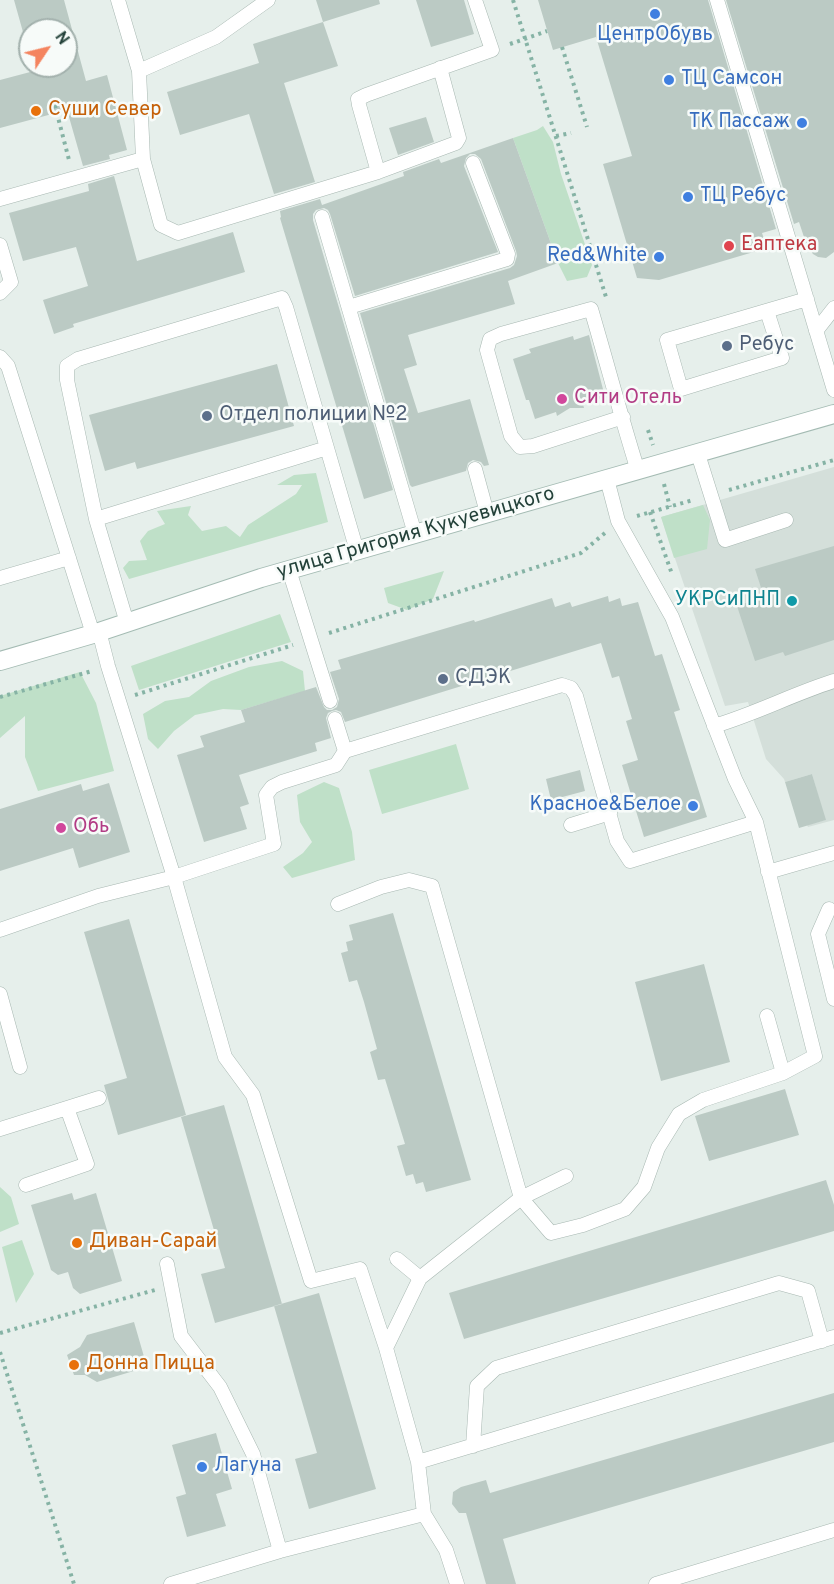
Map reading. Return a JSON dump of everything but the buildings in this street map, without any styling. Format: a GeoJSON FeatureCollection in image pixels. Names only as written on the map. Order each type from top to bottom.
{"type":"FeatureCollection","features":[{"type":"Feature","properties":{"kind":"street","name":"улица Григория Кукуевицкого"},"geometry":{"type":"LineString","coordinates":[[0,661],[127,623],[289,570],[834,414]]}},
{"type":"Feature","properties":{"kind":"lane"},"geometry":{"type":"LineString","coordinates":[[118,0],[139,71],[143,159],[161,225],[178,233],[378,172],[456,143],[459,138],[440,68]]}},
{"type":"Feature","properties":{"kind":"lane"},"geometry":{"type":"LineString","coordinates":[[139,71],[216,37],[268,0]]}},
{"type":"Feature","properties":{"kind":"lane"},"geometry":{"type":"LineString","coordinates":[[378,172],[358,99],[492,50],[475,0]]}},
{"type":"Feature","properties":{"kind":"lane"},"geometry":{"type":"LineString","coordinates":[[717,0],[834,390]]}},
{"type":"Feature","properties":{"kind":"lane"},"geometry":{"type":"LineString","coordinates":[[0,199],[143,159]]}},
{"type":"Feature","properties":{"kind":"lane"},"geometry":{"type":"LineString","coordinates":[[349,307],[507,259],[508,254],[473,164]]}},
{"type":"Feature","properties":{"kind":"lane"},"geometry":{"type":"LineString","coordinates":[[322,217],[415,534]]}},
{"type":"Feature","properties":{"kind":"lane"},"geometry":{"type":"LineString","coordinates":[[0,245],[11,282],[0,292]]}},
{"type":"Feature","properties":{"kind":"lane"},"geometry":{"type":"LineString","coordinates":[[127,623],[96,519],[67,380],[67,366],[78,359],[100,352],[282,298],[357,551]]}},
{"type":"Feature","properties":{"kind":"lane"},"geometry":{"type":"LineString","coordinates":[[767,311],[782,358],[681,389],[667,340],[807,299]]}},
{"type":"Feature","properties":{"kind":"lane"},"geometry":{"type":"LineString","coordinates":[[816,331],[834,308]]}},
{"type":"Feature","properties":{"kind":"lane"},"geometry":{"type":"LineString","coordinates":[[623,417],[533,446],[520,447],[511,436],[486,350],[490,339],[591,309],[623,417],[638,471]]}},
{"type":"Feature","properties":{"kind":"lane"},"geometry":{"type":"LineString","coordinates":[[0,357],[8,366],[69,558],[120,700],[174,877],[225,1057],[253,1095],[311,1281],[360,1269],[386,1348],[418,1461],[424,1514],[446,1550],[457,1584]]}},
{"type":"Feature","properties":{"kind":"lane"},"geometry":{"type":"LineString","coordinates":[[96,519],[327,448]]}},
{"type":"Feature","properties":{"kind":"lane"},"geometry":{"type":"LineString","coordinates":[[698,454],[725,540],[786,520]]}},
{"type":"Feature","properties":{"kind":"lane"},"geometry":{"type":"LineString","coordinates":[[475,469],[487,513]]}},
{"type":"Feature","properties":{"kind":"lane"},"geometry":{"type":"LineString","coordinates":[[338,904],[381,887],[409,880],[432,886],[521,1198],[551,1233],[584,1225],[625,1209],[644,1187],[658,1148],[679,1114],[703,1100],[783,1073],[814,1056],[756,822],[735,779],[672,618],[618,521],[607,480]]}},
{"type":"Feature","properties":{"kind":"lane"},"geometry":{"type":"LineString","coordinates":[[0,578],[69,558]]}},
{"type":"Feature","properties":{"kind":"lane"},"geometry":{"type":"LineString","coordinates":[[289,570],[330,701]]}},
{"type":"Feature","properties":{"kind":"lane"},"geometry":{"type":"LineString","coordinates":[[714,726],[834,681]]}},
{"type":"Feature","properties":{"kind":"lane"},"geometry":{"type":"LineString","coordinates":[[0,930],[98,896],[174,877],[274,844],[266,795],[272,787],[336,765],[345,751],[562,685],[571,687],[576,696],[617,841],[630,861],[756,822]]}},
{"type":"Feature","properties":{"kind":"lane"},"geometry":{"type":"LineString","coordinates":[[335,719],[345,751]]}},
{"type":"Feature","properties":{"kind":"lane"},"geometry":{"type":"LineString","coordinates":[[571,825],[610,813]]}},
{"type":"Feature","properties":{"kind":"lane"},"geometry":{"type":"LineString","coordinates":[[768,873],[834,853]]}},
{"type":"Feature","properties":{"kind":"lane"},"geometry":{"type":"LineString","coordinates":[[830,909],[818,934],[834,999]]}},
{"type":"Feature","properties":{"kind":"lane"},"geometry":{"type":"LineString","coordinates":[[0,994],[20,1066]]}},
{"type":"Feature","properties":{"kind":"lane"},"geometry":{"type":"LineString","coordinates":[[767,1016],[783,1073]]}},
{"type":"Feature","properties":{"kind":"lane"},"geometry":{"type":"LineString","coordinates":[[0,1129],[99,1098]]}},
{"type":"Feature","properties":{"kind":"lane"},"geometry":{"type":"LineString","coordinates":[[26,1185],[87,1164],[67,1108]]}},
{"type":"Feature","properties":{"kind":"lane"},"geometry":{"type":"LineString","coordinates":[[386,1348],[420,1278],[521,1198],[566,1176]]}},
{"type":"Feature","properties":{"kind":"lane"},"geometry":{"type":"LineString","coordinates":[[397,1259],[420,1278]]}},
{"type":"Feature","properties":{"kind":"lane"},"geometry":{"type":"LineString","coordinates":[[167,1264],[181,1335],[220,1387],[253,1454],[280,1551]]}},
{"type":"Feature","properties":{"kind":"lane"},"geometry":{"type":"LineString","coordinates":[[418,1461],[473,1446],[828,1339],[808,1291],[779,1283],[518,1361],[496,1368],[477,1386],[473,1446]]}},
{"type":"Feature","properties":{"kind":"lane"},"geometry":{"type":"LineString","coordinates":[[171,1584],[280,1551],[424,1514]]}},
{"type":"Feature","properties":{"kind":"lane"},"geometry":{"type":"LineString","coordinates":[[656,1584],[834,1530]]}},
{"type":"Feature","properties":{"kind":"path"},"geometry":{"type":"LineString","coordinates":[[513,0],[608,304]]}},
{"type":"Feature","properties":{"kind":"path"},"geometry":{"type":"LineString","coordinates":[[492,50],[548,31]]}},
{"type":"Feature","properties":{"kind":"path"},"geometry":{"type":"LineString","coordinates":[[562,47],[587,127]]}},
{"type":"Feature","properties":{"kind":"path"},"geometry":{"type":"LineString","coordinates":[[53,98],[74,178]]}},
{"type":"Feature","properties":{"kind":"path"},"geometry":{"type":"LineString","coordinates":[[556,136],[571,133]]}},
{"type":"Feature","properties":{"kind":"path"},"geometry":{"type":"LineString","coordinates":[[646,422],[670,507]]}},
{"type":"Feature","properties":{"kind":"path"},"geometry":{"type":"LineString","coordinates":[[120,700],[581,553],[618,521],[834,460]]}},
{"type":"Feature","properties":{"kind":"path"},"geometry":{"type":"LineString","coordinates":[[0,697],[108,666]]}},
{"type":"Feature","properties":{"kind":"path"},"geometry":{"type":"LineString","coordinates":[[0,1334],[171,1285]]}},
{"type":"Feature","properties":{"kind":"path"},"geometry":{"type":"LineString","coordinates":[[0,1352],[74,1584]]}},
{"type":"Feature","properties":{"kind":"shaded area"},"geometry":{"type":"Polygon","coordinates":[[[834,467],[834,820],[808,827],[807,825],[825,820],[812,774],[785,782],[766,759],[748,702],[725,706],[661,517],[834,467]]]}},
{"type":"Feature","properties":{"kind":"green space"},"geometry":{"type":"Polygon","coordinates":[[[543,126],[553,142],[561,174],[592,265],[587,277],[567,281],[558,263],[513,138],[543,126]]]}},
{"type":"Feature","properties":{"kind":"green space"},"geometry":{"type":"Polygon","coordinates":[[[316,473],[328,522],[129,579],[123,568],[129,561],[147,560],[140,541],[148,531],[165,524],[157,511],[191,506],[188,515],[202,531],[226,526],[240,537],[248,525],[296,494],[302,485],[277,485],[294,475],[316,473]]]}},
{"type":"Feature","properties":{"kind":"green space"},"geometry":{"type":"Polygon","coordinates":[[[703,505],[710,520],[707,549],[674,558],[661,517],[703,505]]]}},
{"type":"Feature","properties":{"kind":"green space"},"geometry":{"type":"Polygon","coordinates":[[[444,571],[433,599],[407,610],[388,603],[384,588],[444,571]]]}},
{"type":"Feature","properties":{"kind":"green space"},"geometry":{"type":"Polygon","coordinates":[[[280,614],[291,642],[139,690],[131,666],[280,614]]]}},
{"type":"Feature","properties":{"kind":"green space"},"geometry":{"type":"Polygon","coordinates":[[[282,661],[303,671],[305,691],[241,710],[223,709],[195,715],[174,731],[158,749],[148,739],[143,714],[165,701],[189,697],[211,681],[249,667],[282,661]]]}},
{"type":"Feature","properties":{"kind":"green space"},"geometry":{"type":"Polygon","coordinates":[[[80,672],[96,703],[114,771],[38,791],[25,757],[25,716],[0,738],[0,696],[80,672]]]}},
{"type":"Feature","properties":{"kind":"green space"},"geometry":{"type":"Polygon","coordinates":[[[456,744],[469,789],[382,814],[369,770],[456,744]]]}},
{"type":"Feature","properties":{"kind":"green space"},"geometry":{"type":"Polygon","coordinates":[[[324,782],[339,788],[352,832],[355,860],[292,878],[283,867],[303,853],[312,842],[300,822],[297,795],[324,782]]]}},
{"type":"Feature","properties":{"kind":"green space"},"geometry":{"type":"Polygon","coordinates":[[[0,1187],[11,1197],[19,1224],[0,1232],[0,1187]]]}},
{"type":"Feature","properties":{"kind":"green space"},"geometry":{"type":"Polygon","coordinates":[[[22,1240],[34,1274],[16,1303],[2,1247],[22,1240]]]}},
{"type":"Feature","properties":{"kind":"place","name":"ЦентрОбувь"},"geometry":{"type":"Point","coordinates":[655,14]}},
{"type":"Feature","properties":{"kind":"place","name":"ТЦ Самсон"},"geometry":{"type":"Point","coordinates":[669,80]}},
{"type":"Feature","properties":{"kind":"place","name":"Суши Север"},"geometry":{"type":"Point","coordinates":[36,111]}},
{"type":"Feature","properties":{"kind":"place","name":"ТК Пассаж"},"geometry":{"type":"Point","coordinates":[802,123]}},
{"type":"Feature","properties":{"kind":"place","name":"ТЦ Ребус"},"geometry":{"type":"Point","coordinates":[688,197]}},
{"type":"Feature","properties":{"kind":"place","name":"Еаптека"},"geometry":{"type":"Point","coordinates":[729,246]}},
{"type":"Feature","properties":{"kind":"place","name":"Red&White"},"geometry":{"type":"Point","coordinates":[659,257]}},
{"type":"Feature","properties":{"kind":"place","name":"Ребус"},"geometry":{"type":"Point","coordinates":[727,346]}},
{"type":"Feature","properties":{"kind":"place","name":"Сити Отель"},"geometry":{"type":"Point","coordinates":[562,399]}},
{"type":"Feature","properties":{"kind":"place","name":"Отдел полиции №2"},"geometry":{"type":"Point","coordinates":[207,416]}},
{"type":"Feature","properties":{"kind":"place","name":"УКРСиПНП"},"geometry":{"type":"Point","coordinates":[792,601]}},
{"type":"Feature","properties":{"kind":"place","name":"СДЭК"},"geometry":{"type":"Point","coordinates":[443,679]}},
{"type":"Feature","properties":{"kind":"place","name":"Красное&Белое"},"geometry":{"type":"Point","coordinates":[693,806]}},
{"type":"Feature","properties":{"kind":"place","name":"Обь"},"geometry":{"type":"Point","coordinates":[61,828]}},
{"type":"Feature","properties":{"kind":"place","name":"Диван-Сарай"},"geometry":{"type":"Point","coordinates":[77,1243]}},
{"type":"Feature","properties":{"kind":"place","name":"Донна Пицца"},"geometry":{"type":"Point","coordinates":[74,1365]}},
{"type":"Feature","properties":{"kind":"place","name":"Лагуна"},"geometry":{"type":"Point","coordinates":[202,1467]}}]}
